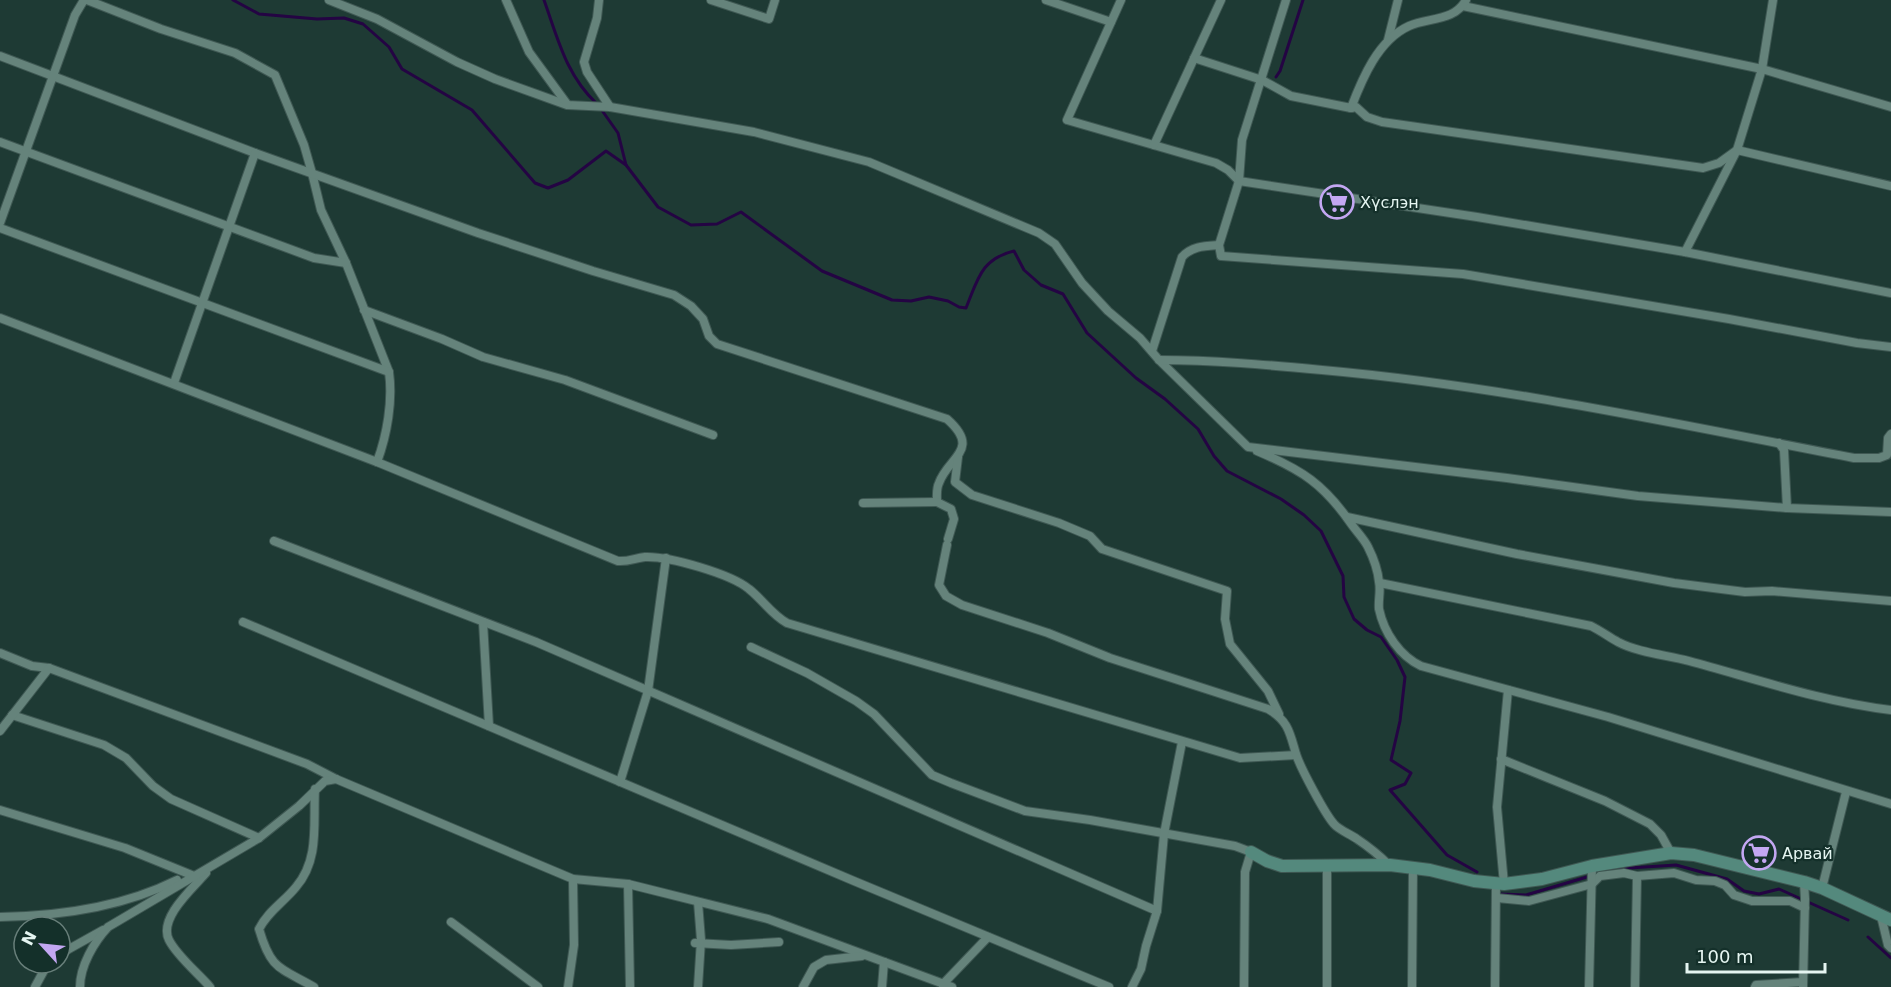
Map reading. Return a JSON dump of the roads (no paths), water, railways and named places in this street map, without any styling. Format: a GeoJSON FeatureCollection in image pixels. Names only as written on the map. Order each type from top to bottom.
{"type":"FeatureCollection","features":[{"type":"Feature","properties":{"kind":"street"},"geometry":{"type":"LineString","coordinates":[[0,223],[75,15],[85,0],[161,29],[235,52],[275,75],[295,121],[321,210],[346,263],[388,372],[391,388],[390,399],[382,448],[377,462]]}},
{"type":"Feature","properties":{"kind":"street"},"geometry":{"type":"LineString","coordinates":[[328,0],[376,19],[427,48],[485,75],[567,105],[610,107],[754,132],[870,162],[1039,233],[1055,244],[1082,283],[1108,311],[1140,338],[1159,360],[1248,447],[1290,465],[1311,478],[1330,495],[1368,547],[1380,583],[1379,609],[1388,632],[1408,660],[1421,666],[1608,717],[1891,804]]}},
{"type":"Feature","properties":{"kind":"street"},"geometry":{"type":"LineString","coordinates":[[506,0],[529,52],[567,105]]}},
{"type":"Feature","properties":{"kind":"street"},"geometry":{"type":"LineString","coordinates":[[599,0],[597,18],[584,62],[587,72],[610,107]]}},
{"type":"Feature","properties":{"kind":"street"},"geometry":{"type":"LineString","coordinates":[[711,0],[769,19],[775,0]]}},
{"type":"Feature","properties":{"kind":"street"},"geometry":{"type":"LineString","coordinates":[[1046,0],[1111,22]]}},
{"type":"Feature","properties":{"kind":"street"},"geometry":{"type":"LineString","coordinates":[[1121,0],[1067,120],[1216,163],[1228,170],[1239,181],[1477,217],[1684,252],[1891,293]]}},
{"type":"Feature","properties":{"kind":"street"},"geometry":{"type":"LineString","coordinates":[[1154,145],[1221,0]]}},
{"type":"Feature","properties":{"kind":"street"},"geometry":{"type":"LineString","coordinates":[[1286,0],[1242,140],[1239,181],[1219,245],[1221,256],[1463,274],[1891,347]]}},
{"type":"Feature","properties":{"kind":"street"},"geometry":{"type":"LineString","coordinates":[[1389,40],[1398,0]]}},
{"type":"Feature","properties":{"kind":"street"},"geometry":{"type":"LineString","coordinates":[[1684,252],[1737,150],[1762,69],[1773,0]]}},
{"type":"Feature","properties":{"kind":"street"},"geometry":{"type":"LineString","coordinates":[[1351,108],[1360,83],[1373,60],[1389,40],[1408,26],[1442,18],[1464,3],[1762,69],[1891,106]]}},
{"type":"Feature","properties":{"kind":"street"},"geometry":{"type":"LineString","coordinates":[[0,56],[255,153],[489,237],[674,295],[691,306],[703,319],[710,336],[717,344],[947,419],[958,429],[962,440],[955,482],[972,495],[1059,523],[1090,536],[1102,549],[1227,591],[1225,619],[1230,644],[1268,691],[1291,735],[1296,755],[1334,824],[1375,851],[1390,865]]}},
{"type":"Feature","properties":{"kind":"street"},"geometry":{"type":"LineString","coordinates":[[1194,58],[1262,80],[1292,96],[1351,108],[1356,107],[1367,117],[1382,122],[1702,168],[1719,163],[1737,150],[1891,186]]}},
{"type":"Feature","properties":{"kind":"street"},"geometry":{"type":"LineString","coordinates":[[0,141],[314,258],[346,263]]}},
{"type":"Feature","properties":{"kind":"street"},"geometry":{"type":"LineString","coordinates":[[174,383],[255,153]]}},
{"type":"Feature","properties":{"kind":"street"},"geometry":{"type":"LineString","coordinates":[[0,228],[388,372]]}},
{"type":"Feature","properties":{"kind":"street"},"geometry":{"type":"LineString","coordinates":[[1152,351],[1182,257],[1188,250],[1219,245]]}},
{"type":"Feature","properties":{"kind":"street"},"geometry":{"type":"LineString","coordinates":[[364,310],[483,357],[565,380],[713,435]]}},
{"type":"Feature","properties":{"kind":"street"},"geometry":{"type":"LineString","coordinates":[[0,318],[377,462],[618,561],[629,562],[642,557],[666,558],[735,580],[750,590],[777,618],[787,623],[1240,759],[1296,755]]}},
{"type":"Feature","properties":{"kind":"street"},"geometry":{"type":"LineString","coordinates":[[1159,360],[1208,360],[1402,377],[1564,402],[1854,458],[1879,458],[1887,454],[1888,438],[1891,434]]}},
{"type":"Feature","properties":{"kind":"street"},"geometry":{"type":"LineString","coordinates":[[1779,443],[1784,450],[1787,508]]}},
{"type":"Feature","properties":{"kind":"street"},"geometry":{"type":"LineString","coordinates":[[1248,447],[1638,496],[1787,508],[1891,512]]}},
{"type":"Feature","properties":{"kind":"street"},"geometry":{"type":"LineString","coordinates":[[937,502],[939,482],[958,457]]}},
{"type":"Feature","properties":{"kind":"street"},"geometry":{"type":"LineString","coordinates":[[863,503],[937,502],[951,509],[954,519],[939,585],[945,596],[962,605],[1048,633],[1110,658],[1269,709],[1279,715]]}},
{"type":"Feature","properties":{"kind":"street"},"geometry":{"type":"LineString","coordinates":[[1347,517],[1506,552],[1674,583],[1745,592],[1772,591],[1891,601]]}},
{"type":"Feature","properties":{"kind":"street"},"geometry":{"type":"LineString","coordinates":[[274,542],[536,642],[1157,911]]}},
{"type":"Feature","properties":{"kind":"street"},"geometry":{"type":"LineString","coordinates":[[620,782],[648,691],[666,558]]}},
{"type":"Feature","properties":{"kind":"street"},"geometry":{"type":"LineString","coordinates":[[1380,583],[1591,626],[1618,642],[1635,648],[1835,700],[1891,710]]}},
{"type":"Feature","properties":{"kind":"street"},"geometry":{"type":"LineString","coordinates":[[243,622],[1109,987]]}},
{"type":"Feature","properties":{"kind":"street"},"geometry":{"type":"LineString","coordinates":[[483,622],[489,726]]}},
{"type":"Feature","properties":{"kind":"street"},"geometry":{"type":"LineString","coordinates":[[751,647],[807,673],[856,701],[874,714],[932,775],[1025,811],[1090,820],[1235,846],[1282,866],[1390,865],[1413,867],[1474,881],[1500,884],[1542,879],[1592,866],[1671,853],[1694,855],[1804,882],[1887,917],[1888,945],[1891,948]]}},
{"type":"Feature","properties":{"kind":"street"},"geometry":{"type":"LineString","coordinates":[[0,653],[32,666],[49,668],[307,764],[336,779],[573,879],[628,884],[768,919],[943,986],[952,987]]}},
{"type":"Feature","properties":{"kind":"street"},"geometry":{"type":"LineString","coordinates":[[0,731],[49,668]]}},
{"type":"Feature","properties":{"kind":"street"},"geometry":{"type":"LineString","coordinates":[[1495,987],[1497,898],[1500,884],[1497,807],[1508,690]]}},
{"type":"Feature","properties":{"kind":"street"},"geometry":{"type":"LineString","coordinates":[[12,715],[104,745],[126,758],[153,786],[171,799],[259,838]]}},
{"type":"Feature","properties":{"kind":"street"},"geometry":{"type":"LineString","coordinates":[[1133,986],[1141,969],[1157,911],[1164,834],[1182,742]]}},
{"type":"Feature","properties":{"kind":"street"},"geometry":{"type":"LineString","coordinates":[[1501,759],[1605,801],[1650,824],[1661,835],[1671,853]]}},
{"type":"Feature","properties":{"kind":"street"},"geometry":{"type":"LineString","coordinates":[[0,917],[31,917],[108,906],[166,886],[213,866],[259,838],[299,807],[325,781],[336,779]]}},
{"type":"Feature","properties":{"kind":"street"},"geometry":{"type":"LineString","coordinates":[[314,987],[273,964],[259,928],[267,915],[284,900],[307,873],[314,846],[315,789]]}},
{"type":"Feature","properties":{"kind":"street"},"geometry":{"type":"LineString","coordinates":[[1822,888],[1846,792]]}},
{"type":"Feature","properties":{"kind":"street"},"geometry":{"type":"LineString","coordinates":[[0,810],[125,848],[192,875]]}},
{"type":"Feature","properties":{"kind":"street"},"geometry":{"type":"LineString","coordinates":[[1244,987],[1245,872],[1251,852]]}},
{"type":"Feature","properties":{"kind":"street"},"geometry":{"type":"LineString","coordinates":[[210,987],[169,939],[166,928],[176,907],[213,866]]}},
{"type":"Feature","properties":{"kind":"street"},"geometry":{"type":"LineString","coordinates":[[1589,987],[1592,866]]}},
{"type":"Feature","properties":{"kind":"street"},"geometry":{"type":"LineString","coordinates":[[1327,867],[1327,987]]}},
{"type":"Feature","properties":{"kind":"street"},"geometry":{"type":"LineString","coordinates":[[1412,987],[1413,867]]}},
{"type":"Feature","properties":{"kind":"street"},"geometry":{"type":"LineString","coordinates":[[1497,898],[1528,901],[1592,884],[1600,876],[1624,873],[1637,876],[1674,873],[1696,880],[1715,881],[1725,885],[1734,896],[1752,901],[1790,901],[1805,908]]}},
{"type":"Feature","properties":{"kind":"street"},"geometry":{"type":"LineString","coordinates":[[72,947],[192,875]]}},
{"type":"Feature","properties":{"kind":"street"},"geometry":{"type":"LineString","coordinates":[[1635,987],[1637,876]]}},
{"type":"Feature","properties":{"kind":"street"},"geometry":{"type":"LineString","coordinates":[[568,987],[574,945],[573,879]]}},
{"type":"Feature","properties":{"kind":"street"},"geometry":{"type":"LineString","coordinates":[[1755,987],[1756,985],[1803,985],[1804,882]]}},
{"type":"Feature","properties":{"kind":"street"},"geometry":{"type":"LineString","coordinates":[[628,884],[630,987]]}},
{"type":"Feature","properties":{"kind":"street"},"geometry":{"type":"LineString","coordinates":[[698,902],[698,987]]}},
{"type":"Feature","properties":{"kind":"street"},"geometry":{"type":"LineString","coordinates":[[451,922],[538,987]]}},
{"type":"Feature","properties":{"kind":"street"},"geometry":{"type":"LineString","coordinates":[[80,987],[89,954],[99,936],[108,927]]}},
{"type":"Feature","properties":{"kind":"street"},"geometry":{"type":"LineString","coordinates":[[943,986],[988,937]]}},
{"type":"Feature","properties":{"kind":"street"},"geometry":{"type":"LineString","coordinates":[[698,943],[731,945],[779,942]]}},
{"type":"Feature","properties":{"kind":"street"},"geometry":{"type":"LineString","coordinates":[[806,985],[814,967],[826,960],[866,956]]}},
{"type":"Feature","properties":{"kind":"street"},"geometry":{"type":"LineString","coordinates":[[882,987],[884,962]]}},
{"type":"Feature","properties":{"kind":"waterway"},"geometry":{"type":"LineString","coordinates":[[233,0],[259,14],[317,19],[344,18],[363,24],[389,47],[402,69],[472,110],[535,183],[548,188],[568,180],[606,151],[626,165],[658,207],[691,225],[717,224],[741,212],[822,271],[892,300],[911,301],[929,297],[966,308],[978,279],[987,265],[994,259],[1014,251],[1024,270],[1041,285],[1063,294],[1087,333],[1136,378],[1165,399],[1198,429],[1214,456],[1227,471],[1281,499],[1304,515],[1321,531],[1343,576],[1344,597],[1354,619],[1367,630],[1381,637],[1397,660],[1405,677],[1400,721],[1391,760],[1411,773],[1405,784],[1390,790],[1447,855],[1477,872]]}},
{"type":"Feature","properties":{"kind":"waterway"},"geometry":{"type":"LineString","coordinates":[[544,0],[570,69],[586,93],[597,104]]}},
{"type":"Feature","properties":{"kind":"waterway"},"geometry":{"type":"LineString","coordinates":[[1276,77],[1303,0]]}},
{"type":"Feature","properties":{"kind":"waterway"},"geometry":{"type":"LineString","coordinates":[[601,109],[618,133],[626,165]]}},
{"type":"Feature","properties":{"kind":"waterway"},"geometry":{"type":"LineString","coordinates":[[1501,894],[1526,895],[1614,869],[1676,865],[1727,879],[1744,891],[1759,894],[1779,889],[1848,920]]}},
{"type":"Feature","properties":{"kind":"waterway"},"geometry":{"type":"LineString","coordinates":[[1868,937],[1891,958]]}},
{"type":"Feature","properties":{"kind":"place","name":"Хүслэн"},"geometry":{"type":"Point","coordinates":[1337,202]}},
{"type":"Feature","properties":{"kind":"place","name":"Арвай"},"geometry":{"type":"Point","coordinates":[1759,853]}}]}
